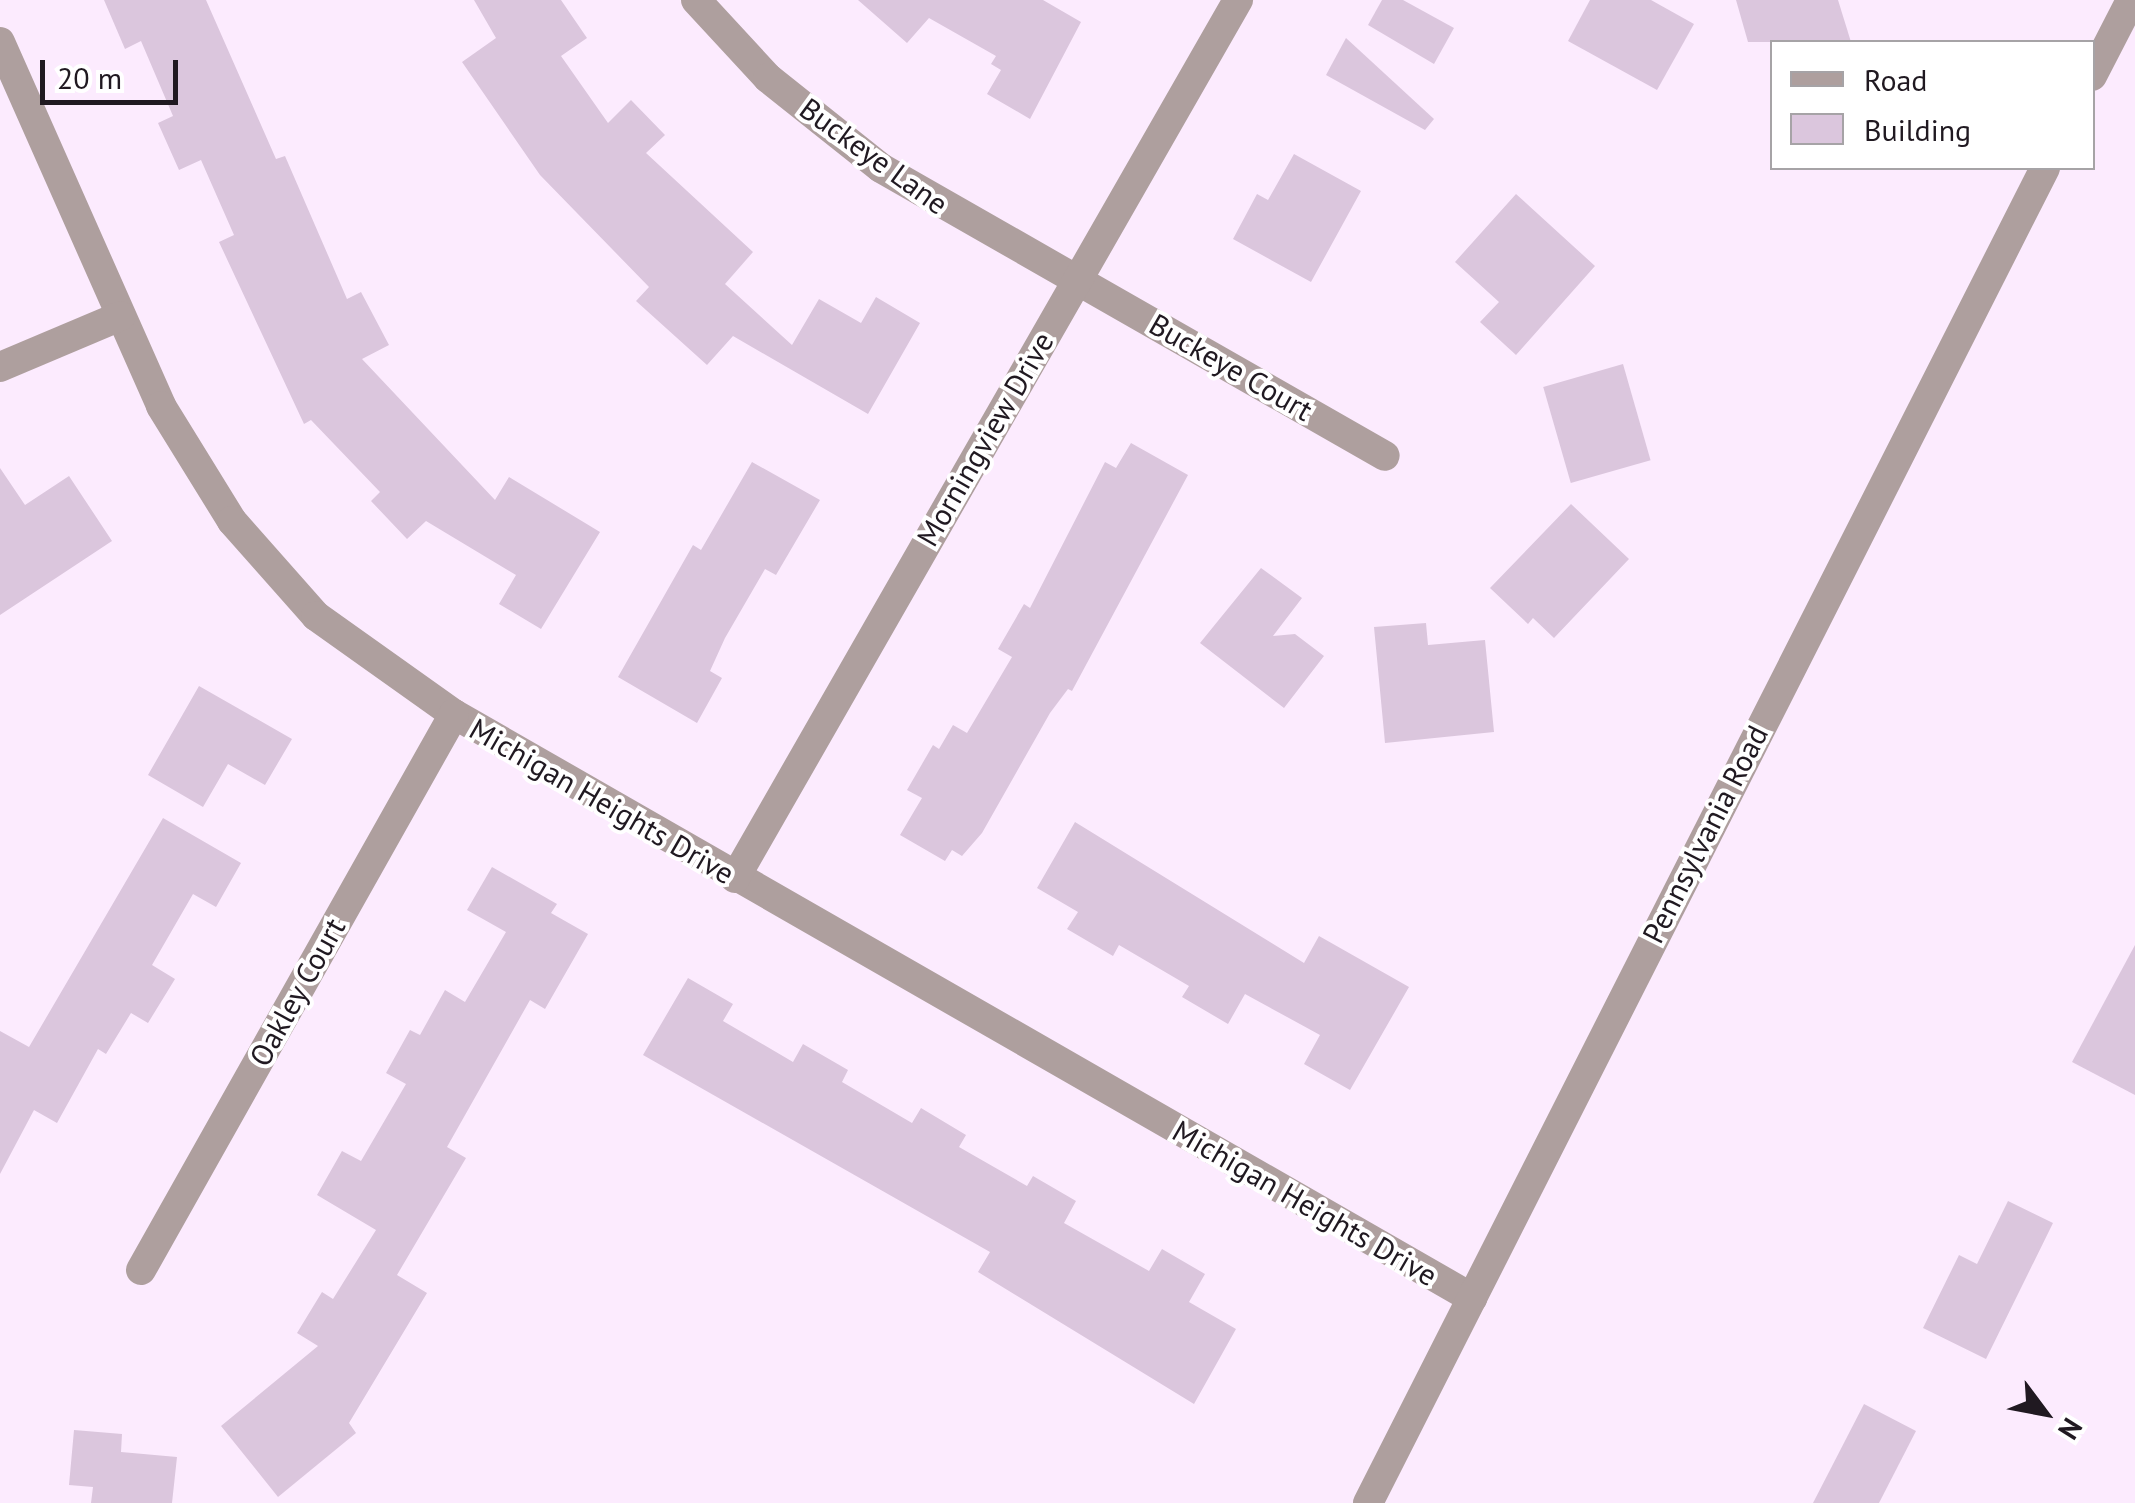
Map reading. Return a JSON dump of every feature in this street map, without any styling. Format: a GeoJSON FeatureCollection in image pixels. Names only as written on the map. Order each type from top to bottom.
{"type":"FeatureCollection","features":[{"type":"Feature","properties":{"kind":"street","name":"Buckeye Lane"},"geometry":{"type":"LineString","coordinates":[[696,0],[726,38],[841,139],[959,217],[1076,280]]}},
{"type":"Feature","properties":{"kind":"street","name":"Morningview Drive"},"geometry":{"type":"LineString","coordinates":[[734,878],[1238,0]]}},
{"type":"Feature","properties":{"kind":"street"},"geometry":{"type":"LineString","coordinates":[[2095,70],[2131,0]]}},
{"type":"Feature","properties":{"kind":"street","name":"Michigan Heights Drive"},"geometry":{"type":"LineString","coordinates":[[0,42],[122,316],[199,472],[263,562],[316,616],[454,714],[1472,1298]]}},
{"type":"Feature","properties":{"kind":"street","name":"Pennsylvania Road"},"geometry":{"type":"LineString","coordinates":[[1368,1503],[2044,170]]}},
{"type":"Feature","properties":{"kind":"street","name":"Buckeye Court"},"geometry":{"type":"LineString","coordinates":[[1076,280],[1386,456]]}},
{"type":"Feature","properties":{"kind":"street"},"geometry":{"type":"LineString","coordinates":[[0,367],[122,316]]}},
{"type":"Feature","properties":{"kind":"street","name":"Oakley Court"},"geometry":{"type":"LineString","coordinates":[[141,1270],[454,714]]}},
{"type":"Feature","properties":{"kind":"building"},"geometry":{"type":"Polygon","coordinates":[[[104,0],[206,0],[276,159],[285,156],[347,299],[361,292],[389,345],[362,359],[495,500],[509,477],[600,532],[541,629],[499,604],[516,575],[426,521],[407,539],[371,501],[380,492],[311,420],[304,424],[219,242],[234,235],[201,160],[179,170],[158,123],[173,116],[141,41],[125,49],[104,0]]]}},
{"type":"Feature","properties":{"kind":"building"},"geometry":{"type":"Polygon","coordinates":[[[474,0],[561,0],[587,38],[561,56],[608,123],[631,100],[665,135],[646,153],[753,252],[725,284],[792,345],[819,299],[861,323],[876,297],[920,323],[868,414],[733,336],[707,365],[636,301],[649,287],[540,175],[462,62],[496,38],[474,0]]]}},
{"type":"Feature","properties":{"kind":"building"},"geometry":{"type":"Polygon","coordinates":[[[858,0],[1043,0],[1081,22],[1030,119],[987,94],[1001,70],[991,64],[996,56],[929,18],[907,43],[858,0]]]}},
{"type":"Feature","properties":{"kind":"building"},"geometry":{"type":"Polygon","coordinates":[[[1382,0],[1403,0],[1454,28],[1434,64],[1368,25],[1382,0]]]}},
{"type":"Feature","properties":{"kind":"building"},"geometry":{"type":"Polygon","coordinates":[[[1590,0],[1651,0],[1694,24],[1657,90],[1568,41],[1590,0]]]}},
{"type":"Feature","properties":{"kind":"building"},"geometry":{"type":"Polygon","coordinates":[[[1736,0],[1838,0],[1850,40],[1770,40],[1748,42],[1736,0]]]}},
{"type":"Feature","properties":{"kind":"building"},"geometry":{"type":"Polygon","coordinates":[[[1346,38],[1434,119],[1425,130],[1326,75],[1346,38]]]}},
{"type":"Feature","properties":{"kind":"building"},"geometry":{"type":"Polygon","coordinates":[[[1294,154],[1361,191],[1311,282],[1233,239],[1257,194],[1268,200],[1294,154]]]}},
{"type":"Feature","properties":{"kind":"building"},"geometry":{"type":"Polygon","coordinates":[[[1516,194],[1595,266],[1516,355],[1480,322],[1499,302],[1455,262],[1516,194]]]}},
{"type":"Feature","properties":{"kind":"building"},"geometry":{"type":"Polygon","coordinates":[[[1623,364],[1651,460],[1571,483],[1543,387],[1623,364]]]}},
{"type":"Feature","properties":{"kind":"building"},"geometry":{"type":"Polygon","coordinates":[[[1131,443],[1188,475],[1072,691],[1068,689],[1050,713],[982,833],[962,856],[952,850],[945,861],[900,835],[922,798],[907,790],[933,745],[939,749],[953,725],[967,733],[1012,657],[998,649],[1024,604],[1030,608],[1105,462],[1116,468],[1131,443]]]}},
{"type":"Feature","properties":{"kind":"building"},"geometry":{"type":"Polygon","coordinates":[[[752,462],[820,500],[776,575],[765,569],[725,638],[710,671],[722,678],[697,723],[618,677],[693,545],[701,550],[752,462]]]}},
{"type":"Feature","properties":{"kind":"building"},"geometry":{"type":"Polygon","coordinates":[[[0,468],[25,505],[69,476],[112,541],[0,615],[0,468]]]}},
{"type":"Feature","properties":{"kind":"building"},"geometry":{"type":"Polygon","coordinates":[[[1571,504],[1629,559],[1554,638],[1533,618],[1528,624],[1490,588],[1571,504]]]}},
{"type":"Feature","properties":{"kind":"building"},"geometry":{"type":"Polygon","coordinates":[[[1261,568],[1302,598],[1273,636],[1295,634],[1324,656],[1284,708],[1200,643],[1261,568]]]}},
{"type":"Feature","properties":{"kind":"building"},"geometry":{"type":"Polygon","coordinates":[[[1426,623],[1428,645],[1485,640],[1494,732],[1385,743],[1374,627],[1426,623]]]}},
{"type":"Feature","properties":{"kind":"building"},"geometry":{"type":"Polygon","coordinates":[[[199,686],[292,739],[265,785],[228,764],[203,807],[148,775],[199,686]]]}},
{"type":"Feature","properties":{"kind":"building"},"geometry":{"type":"Polygon","coordinates":[[[163,818],[241,863],[216,907],[193,894],[152,965],[175,979],[148,1023],[131,1013],[106,1054],[98,1049],[57,1123],[34,1110],[0,1174],[0,1031],[29,1047],[163,818]]]}},
{"type":"Feature","properties":{"kind":"building"},"geometry":{"type":"Polygon","coordinates":[[[1075,822],[1304,963],[1319,936],[1409,987],[1350,1090],[1304,1064],[1320,1035],[1245,994],[1228,1024],[1182,997],[1189,986],[1119,945],[1113,956],[1067,929],[1078,912],[1037,888],[1075,822]]]}},
{"type":"Feature","properties":{"kind":"building"},"geometry":{"type":"Polygon","coordinates":[[[492,867],[557,904],[551,913],[588,934],[545,1009],[530,1000],[447,1147],[466,1158],[397,1275],[427,1293],[349,1423],[356,1433],[278,1497],[221,1426],[318,1346],[297,1333],[322,1292],[333,1299],[376,1230],[317,1195],[342,1151],[361,1161],[406,1084],[386,1073],[410,1030],[420,1035],[445,990],[465,1002],[506,932],[467,910],[492,867]]]}},
{"type":"Feature","properties":{"kind":"building"},"geometry":{"type":"Polygon","coordinates":[[[2135,945],[2135,1095],[2072,1062],[2135,945]]]}},
{"type":"Feature","properties":{"kind":"building"},"geometry":{"type":"Polygon","coordinates":[[[688,978],[733,1004],[723,1021],[793,1062],[803,1044],[848,1070],[842,1082],[912,1123],[921,1108],[966,1135],[959,1147],[1027,1186],[1033,1176],[1076,1201],[1064,1223],[1149,1271],[1162,1249],[1205,1274],[1189,1302],[1236,1329],[1194,1404],[978,1272],[990,1252],[643,1055],[688,978]]]}},
{"type":"Feature","properties":{"kind":"building"},"geometry":{"type":"Polygon","coordinates":[[[2008,1201],[2053,1223],[1986,1359],[1923,1328],[1959,1255],[1977,1264],[2008,1201]]]}},
{"type":"Feature","properties":{"kind":"building"},"geometry":{"type":"Polygon","coordinates":[[[1864,1404],[1916,1431],[1879,1503],[1813,1503],[1864,1404]]]}},
{"type":"Feature","properties":{"kind":"building"},"geometry":{"type":"Polygon","coordinates":[[[74,1430],[122,1434],[121,1452],[177,1457],[172,1503],[91,1503],[93,1487],[69,1485],[74,1430]]]}}]}
